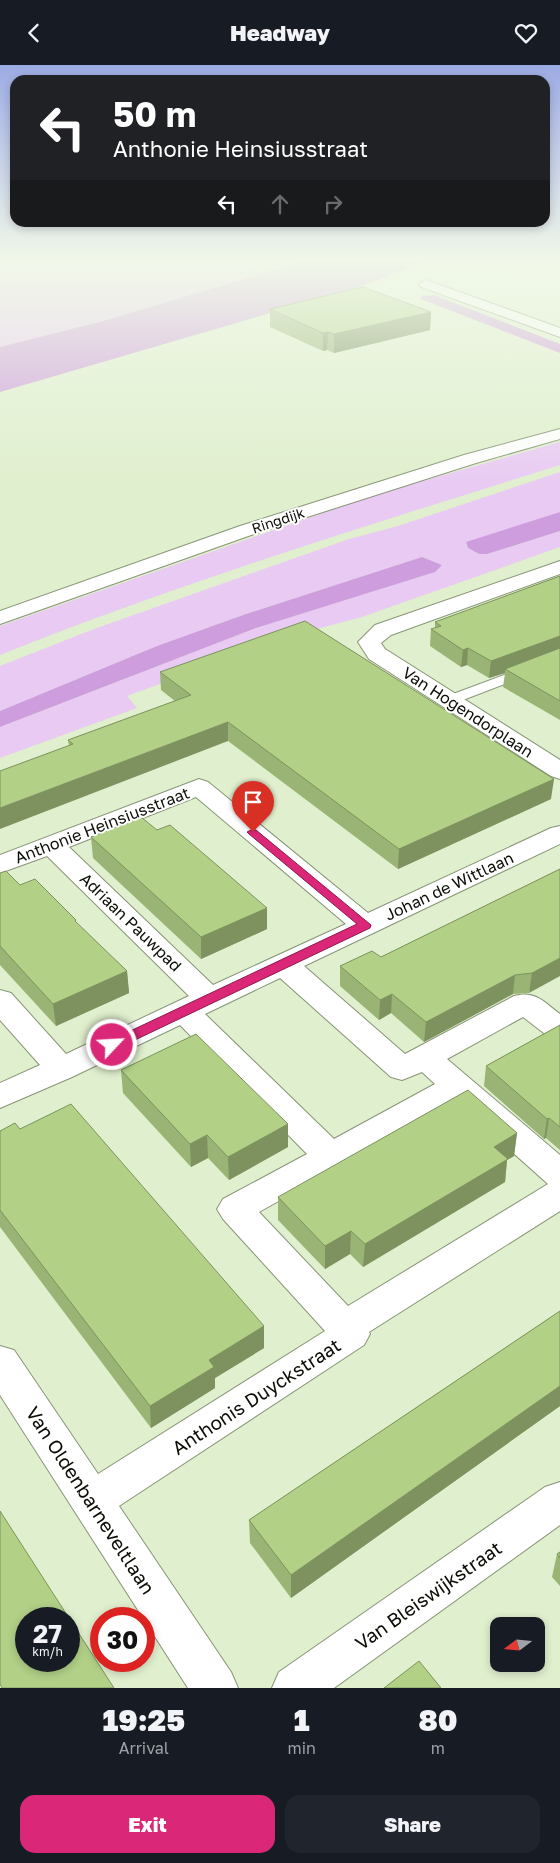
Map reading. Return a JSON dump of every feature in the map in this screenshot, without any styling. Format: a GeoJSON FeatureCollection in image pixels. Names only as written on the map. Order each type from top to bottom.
{"type":"FeatureCollection","features":[{"type":"Feature","properties":{"kind":"street","name":"Ringdijk"},"geometry":{"type":"LineString","coordinates":[[0,618],[247,530],[470,459],[560,434]]}},
{"type":"Feature","properties":{"kind":"street","name":"Van Hogendorplaan"},"geometry":{"type":"LineString","coordinates":[[560,567],[383,630],[369,642],[377,654],[560,771]]}},
{"type":"Feature","properties":{"kind":"street","name":"Anthonie Heinsiusstraat"},"geometry":{"type":"LineString","coordinates":[[0,865],[198,787],[365,925]]}},
{"type":"Feature","properties":{"kind":"street","name":"Johan de Wittlaan"},"geometry":{"type":"LineString","coordinates":[[0,1096],[560,834]]}},
{"type":"Feature","properties":{"kind":"street","name":"Adriaan Pauwpad"},"geometry":{"type":"LineString","coordinates":[[51,845],[197,1005]]}},
{"type":"Feature","properties":{"kind":"street"},"geometry":{"type":"LineString","coordinates":[[283,964],[402,1069],[525,1003],[560,1030]]}},
{"type":"Feature","properties":{"kind":"street"},"geometry":{"type":"LineString","coordinates":[[0,1000],[61,1069]]}},
{"type":"Feature","properties":{"kind":"street"},"geometry":{"type":"LineString","coordinates":[[197,1005],[331,1157],[458,1086]]}},
{"type":"Feature","properties":{"kind":"street"},"geometry":{"type":"LineString","coordinates":[[425,1057],[560,1175]]}},
{"type":"Feature","properties":{"kind":"street","name":"Anthonis Duyckstraat"},"geometry":{"type":"LineString","coordinates":[[92,1501],[352,1334],[235,1209],[331,1157]]}},
{"type":"Feature","properties":{"kind":"street"},"geometry":{"type":"LineString","coordinates":[[345,1327],[560,1194]]}},
{"type":"Feature","properties":{"kind":"street","name":"Van Oldenbarneveltlaan"},"geometry":{"type":"LineString","coordinates":[[0,1362],[215,1688]]}},
{"type":"Feature","properties":{"kind":"street","name":"Van Bleiswijkstraat"},"geometry":{"type":"LineString","coordinates":[[295,1688],[560,1501]]}},
{"type":"Feature","properties":{"kind":"lane"},"geometry":{"type":"LineString","coordinates":[[450,700],[560,658]]}},
{"type":"Feature","properties":{"kind":"shaded area"},"geometry":{"type":"Polygon","coordinates":[[[0,337],[41,337],[0,347],[0,337]]]}},
{"type":"Feature","properties":{"kind":"shaded area"},"geometry":{"type":"Polygon","coordinates":[[[41,337],[189,337],[0,392],[0,347],[41,337]]]}},
{"type":"Feature","properties":{"kind":"shaded area"},"geometry":{"type":"Polygon","coordinates":[[[518,337],[541,337],[560,344],[560,353],[518,337]]]}},
{"type":"Feature","properties":{"kind":"shaded area"},"geometry":{"type":"Polygon","coordinates":[[[560,442],[560,465],[208,578],[0,655],[0,626],[377,494],[560,442]]]}},
{"type":"Feature","properties":{"kind":"shaded area"},"geometry":{"type":"Polygon","coordinates":[[[560,472],[560,512],[466,543],[468,548],[479,554],[487,554],[560,531],[560,547],[362,617],[294,635],[127,696],[137,708],[0,758],[0,727],[256,628],[434,572],[442,565],[422,557],[246,614],[157,646],[0,711],[0,666],[94,629],[349,539],[398,526],[560,472]]]}},
{"type":"Feature","properties":{"kind":"shaded area"},"geometry":{"type":"Polygon","coordinates":[[[560,512],[560,531],[487,554],[479,554],[468,548],[466,542],[560,512]]]}},
{"type":"Feature","properties":{"kind":"shaded area"},"geometry":{"type":"Polygon","coordinates":[[[422,557],[442,565],[435,572],[256,628],[0,727],[0,711],[157,646],[246,614],[422,557]]]}},
{"type":"Feature","properties":{"kind":"building"},"geometry":{"type":"Polygon","coordinates":[[[560,576],[560,636],[491,661],[468,648],[463,650],[431,629],[441,626],[435,622],[560,576]]]}},
{"type":"Feature","properties":{"kind":"building"},"geometry":{"type":"Polygon","coordinates":[[[305,621],[554,779],[399,849],[228,722],[0,808],[0,771],[73,744],[68,740],[191,695],[160,672],[305,621]]]}},
{"type":"Feature","properties":{"kind":"building"},"geometry":{"type":"Polygon","coordinates":[[[560,648],[560,701],[505,669],[560,648]]]}},
{"type":"Feature","properties":{"kind":"building"},"geometry":{"type":"Polygon","coordinates":[[[141,817],[157,830],[170,825],[267,908],[201,937],[91,837],[141,817]]]}},
{"type":"Feature","properties":{"kind":"building"},"geometry":{"type":"Polygon","coordinates":[[[560,869],[560,958],[532,973],[515,975],[426,1022],[392,994],[380,1000],[340,966],[372,951],[381,957],[560,869]]]}},
{"type":"Feature","properties":{"kind":"building"},"geometry":{"type":"Polygon","coordinates":[[[6,871],[20,885],[35,879],[127,971],[53,1004],[0,946],[0,873],[6,871]]]}},
{"type":"Feature","properties":{"kind":"building"},"geometry":{"type":"Polygon","coordinates":[[[560,1025],[560,1127],[549,1118],[547,1119],[486,1066],[560,1025]]]}},
{"type":"Feature","properties":{"kind":"building"},"geometry":{"type":"Polygon","coordinates":[[[196,1034],[288,1124],[228,1157],[207,1135],[190,1144],[121,1070],[196,1034]]]}},
{"type":"Feature","properties":{"kind":"building"},"geometry":{"type":"Polygon","coordinates":[[[468,1090],[517,1133],[494,1147],[508,1159],[365,1244],[351,1231],[325,1246],[278,1197],[468,1090]]]}},
{"type":"Feature","properties":{"kind":"building"},"geometry":{"type":"Polygon","coordinates":[[[71,1104],[264,1326],[209,1360],[214,1367],[150,1406],[0,1210],[0,1131],[15,1123],[20,1129],[71,1104]]]}},
{"type":"Feature","properties":{"kind":"building"},"geometry":{"type":"Polygon","coordinates":[[[560,1311],[560,1386],[291,1575],[249,1520],[560,1311]]]}},
{"type":"Feature","properties":{"kind":"building"},"geometry":{"type":"Polygon","coordinates":[[[0,1511],[62,1607],[15,1607],[15,1672],[80,1672],[80,1635],[90,1651],[90,1672],[104,1672],[114,1688],[2,1688],[0,1684],[0,1511]]]}},
{"type":"Feature","properties":{"kind":"building"},"geometry":{"type":"Polygon","coordinates":[[[419,1661],[441,1688],[384,1688],[419,1661]]]}},
{"type":"Feature","properties":{"kind":"route"},"geometry":{"type":"LineString","coordinates":[[112,1045],[365,925],[253,832]]}}]}
